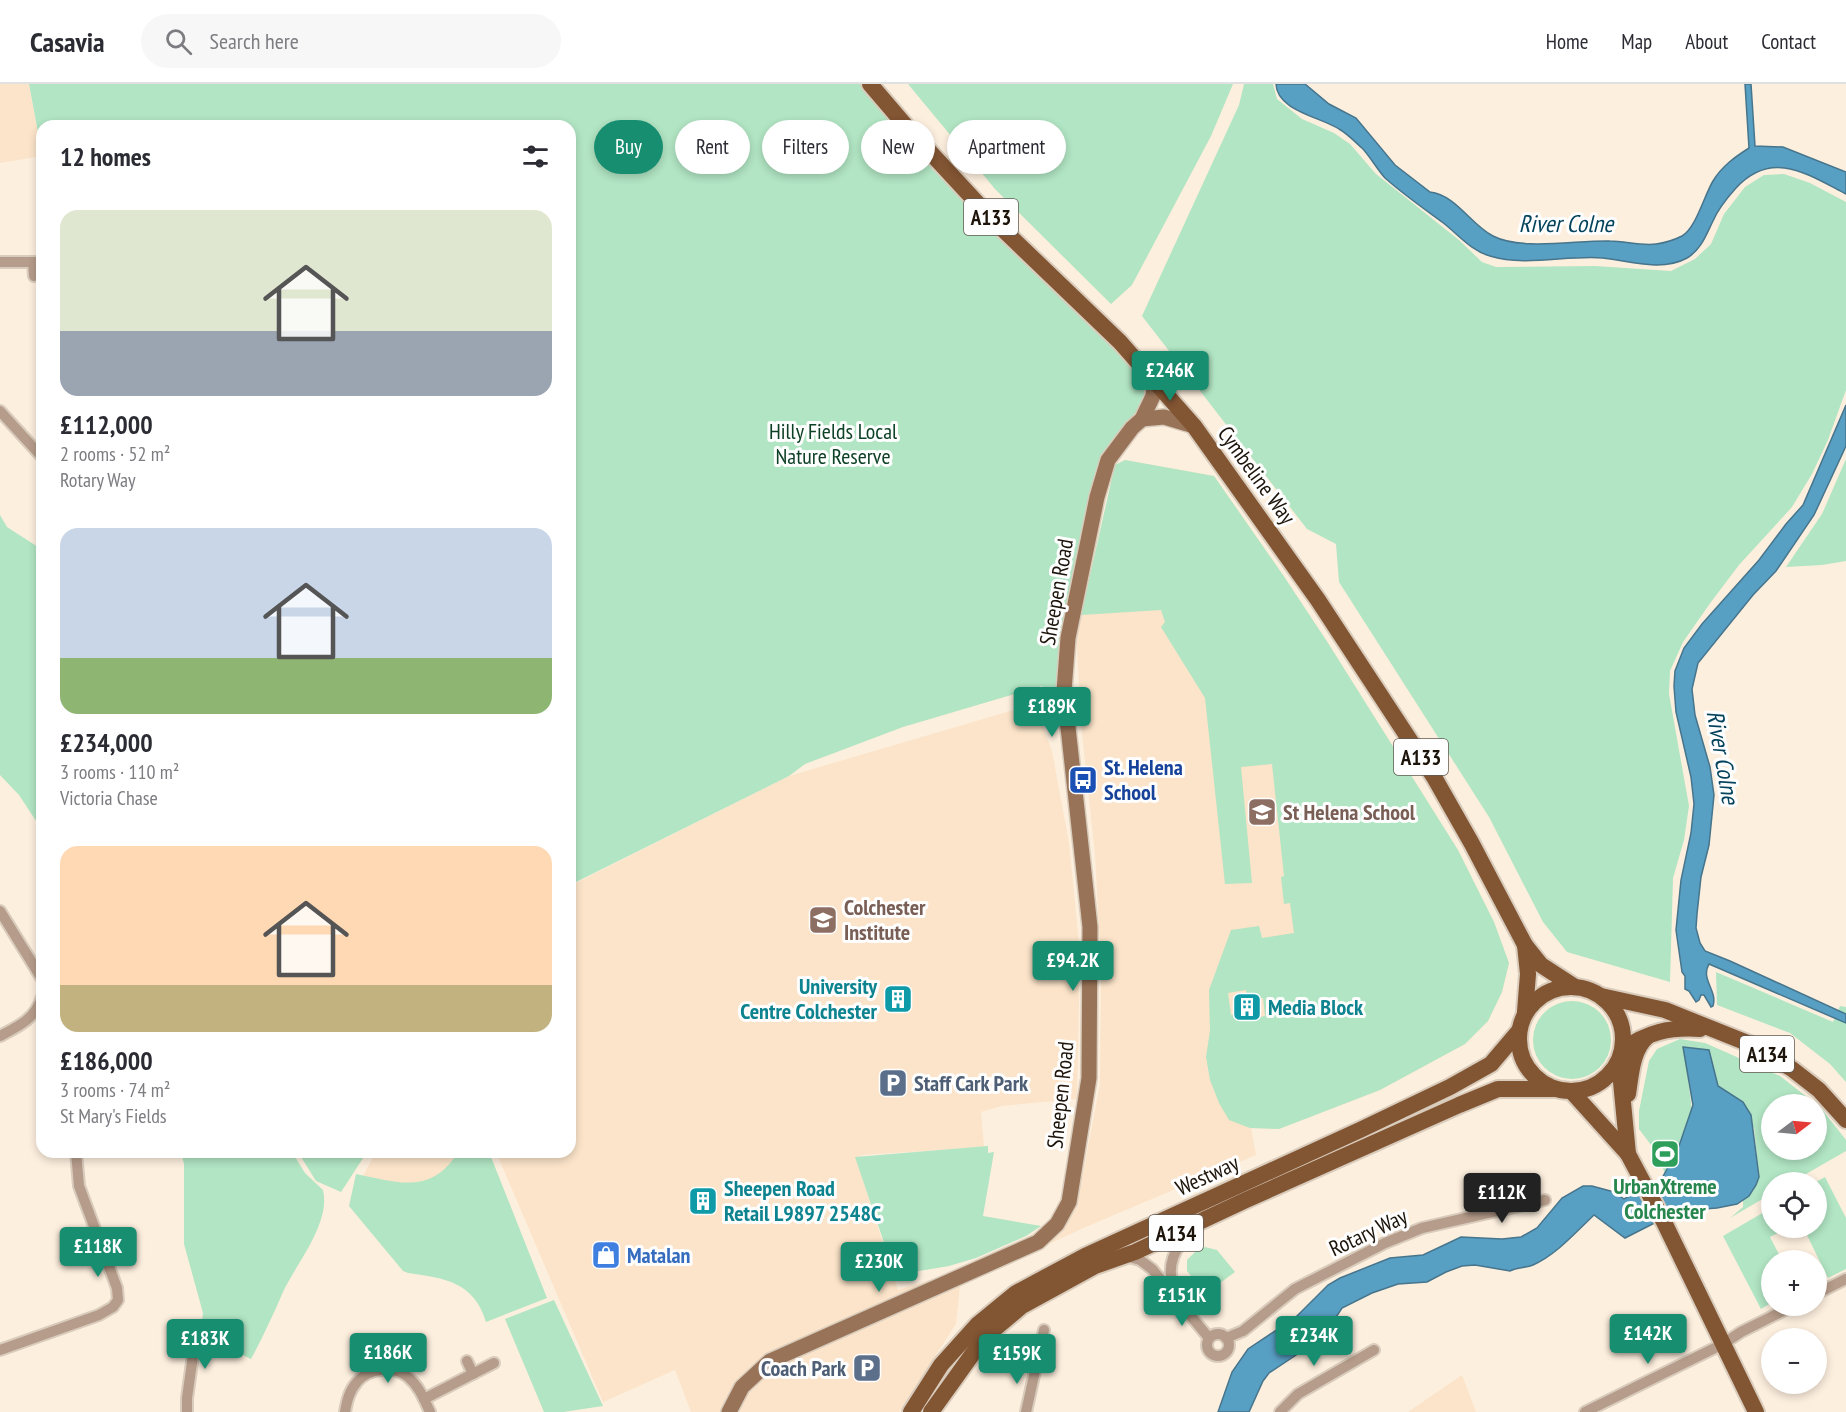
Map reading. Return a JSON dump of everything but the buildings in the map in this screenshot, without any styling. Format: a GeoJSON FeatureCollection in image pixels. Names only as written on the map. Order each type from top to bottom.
{"type":"FeatureCollection","features":[{"type":"Feature","properties":{"kind":"main road","name":"Cymbeline Way"},"geometry":{"type":"LineString","coordinates":[[870,84],[991,218],[1120,342],[1194,426],[1324,608],[1422,758],[1472,844],[1525,945]]}},
{"type":"Feature","properties":{"kind":"main road","name":"A133"},"geometry":{"type":"LineString","coordinates":[[1525,945],[1541,965],[1575,987]]}},
{"type":"Feature","properties":{"kind":"main road","name":"A133"},"geometry":{"type":"LineString","coordinates":[[1525,945],[1528,974],[1525,1012]]}},
{"type":"Feature","properties":{"kind":"main road"},"geometry":{"type":"LineString","coordinates":[[1525,1012],[1548,993],[1564,987],[1575,987]]}},
{"type":"Feature","properties":{"kind":"main road","name":"A134"},"geometry":{"type":"LineString","coordinates":[[1575,987],[1592,991],[1612,1006],[1621,1022],[1623,1034],[1621,1056]]}},
{"type":"Feature","properties":{"kind":"main road","name":"A134"},"geometry":{"type":"LineString","coordinates":[[1600,996],[1665,1010],[1750,1044],[1792,1069],[1819,1090],[1846,1120]]}},
{"type":"Feature","properties":{"kind":"main road","name":"A134"},"geometry":{"type":"LineString","coordinates":[[1525,1012],[1519,1031],[1520,1047],[1527,1068],[1553,1089],[1572,1092],[1583,1091],[1600,1083],[1612,1072],[1621,1056],[1639,1038],[1680,1028],[1710,1029]]}},
{"type":"Feature","properties":{"kind":"main road","name":"Westway"},"geometry":{"type":"LineString","coordinates":[[910,1412],[941,1365],[977,1325],[1016,1293],[1085,1256],[1360,1130],[1450,1086],[1491,1064],[1519,1031]]}},
{"type":"Feature","properties":{"kind":"main road"},"geometry":{"type":"LineString","coordinates":[[1625,1114],[1634,1058],[1643,1040],[1650,1035]]}},
{"type":"Feature","properties":{"kind":"main road"},"geometry":{"type":"LineString","coordinates":[[1621,1056],[1628,1154]]}},
{"type":"Feature","properties":{"kind":"main road","name":"Westway"},"geometry":{"type":"LineString","coordinates":[[931,1412],[984,1338],[1022,1306],[1095,1266],[1125,1256],[1498,1089],[1553,1089]]}},
{"type":"Feature","properties":{"kind":"main road"},"geometry":{"type":"LineString","coordinates":[[1527,1089],[1561,1101],[1604,1126]]}},
{"type":"Feature","properties":{"kind":"main road"},"geometry":{"type":"LineString","coordinates":[[1572,1092],[1628,1154],[1664,1222],[1756,1412]]}},
{"type":"Feature","properties":{"kind":"street"},"geometry":{"type":"LineString","coordinates":[[0,262],[36,262]]}},
{"type":"Feature","properties":{"kind":"street"},"geometry":{"type":"LineString","coordinates":[[34,276],[36,269]]}},
{"type":"Feature","properties":{"kind":"street","name":"Sheepen Road"},"geometry":{"type":"LineString","coordinates":[[729,1412],[741,1387],[770,1361],[1038,1242],[1057,1224],[1069,1202],[1089,1078],[1090,927],[1064,691],[1068,643],[1097,497],[1108,460],[1131,428],[1142,419],[1153,396],[1155,381]]}},
{"type":"Feature","properties":{"kind":"street"},"geometry":{"type":"LineString","coordinates":[[0,411],[36,450]]}},
{"type":"Feature","properties":{"kind":"street"},"geometry":{"type":"LineString","coordinates":[[1142,419],[1164,417],[1194,426]]}},
{"type":"Feature","properties":{"kind":"street"},"geometry":{"type":"LineString","coordinates":[[0,911],[36,969]]}},
{"type":"Feature","properties":{"kind":"street"},"geometry":{"type":"LineString","coordinates":[[0,1036],[26,1022],[36,1012]]}},
{"type":"Feature","properties":{"kind":"street"},"geometry":{"type":"LineString","coordinates":[[0,1350],[99,1315],[113,1307],[118,1300],[117,1288],[79,1186],[77,1158]]}},
{"type":"Feature","properties":{"kind":"street","name":"Rotary Way"},"geometry":{"type":"LineString","coordinates":[[1226,1338],[1243,1330],[1295,1289],[1385,1243],[1422,1228],[1545,1200]]}},
{"type":"Feature","properties":{"kind":"street"},"geometry":{"type":"LineString","coordinates":[[1180,1302],[1171,1281],[1169,1268],[1173,1256],[1192,1226]]}},
{"type":"Feature","properties":{"kind":"street"},"geometry":{"type":"LineString","coordinates":[[1125,1256],[1140,1260],[1152,1269],[1208,1337],[1208,1350],[1217,1356],[1226,1351],[1228,1344],[1226,1338],[1217,1334],[1208,1337]]}},
{"type":"Feature","properties":{"kind":"street"},"geometry":{"type":"LineString","coordinates":[[1827,1288],[1846,1279]]}},
{"type":"Feature","properties":{"kind":"street"},"geometry":{"type":"LineString","coordinates":[[1585,1412],[1723,1344],[1773,1316]]}},
{"type":"Feature","properties":{"kind":"street"},"geometry":{"type":"LineString","coordinates":[[187,1412],[197,1327]]}},
{"type":"Feature","properties":{"kind":"street"},"geometry":{"type":"LineString","coordinates":[[1026,1412],[1044,1330]]}},
{"type":"Feature","properties":{"kind":"street"},"geometry":{"type":"LineString","coordinates":[[1280,1412],[1298,1394],[1374,1350]]}},
{"type":"Feature","properties":{"kind":"street"},"geometry":{"type":"LineString","coordinates":[[467,1361],[473,1374]]}},
{"type":"Feature","properties":{"kind":"street"},"geometry":{"type":"LineString","coordinates":[[424,1399],[494,1363]]}},
{"type":"Feature","properties":{"kind":"street"},"geometry":{"type":"LineString","coordinates":[[345,1412],[347,1398],[357,1382],[376,1371],[387,1370],[406,1375],[416,1384],[430,1412]]}},
{"type":"Feature","properties":{"kind":"shaded area"},"geometry":{"type":"Polygon","coordinates":[[[0,84],[29,84],[36,123],[36,157],[0,163],[0,84]]]}},
{"type":"Feature","properties":{"kind":"shaded area"},"geometry":{"type":"Polygon","coordinates":[[[1125,460],[1214,476],[1283,575],[1458,850],[1494,922],[1509,963],[1502,992],[1488,1021],[1465,1044],[1380,1090],[1279,1129],[1251,1128],[1256,1155],[1081,1229],[960,1286],[956,1324],[899,1412],[691,1412],[675,1370],[603,1402],[499,1158],[576,1158],[576,883],[789,776],[1034,704],[1052,751],[1069,843],[1080,953],[1077,1099],[1001,1106],[981,1112],[984,1147],[863,1155],[856,1158],[898,1290],[964,1269],[1030,1240],[1055,1223],[1078,1199],[1100,1084],[1101,966],[1095,854],[1082,733],[1076,635],[1115,465],[1125,460]]]}},
{"type":"Feature","properties":{"kind":"shaded area"},"geometry":{"type":"Polygon","coordinates":[[[373,1158],[459,1158],[429,1191],[362,1178],[373,1158]]]}},
{"type":"Feature","properties":{"kind":"shaded area"},"geometry":{"type":"Polygon","coordinates":[[[1462,1375],[1476,1412],[1408,1412],[1462,1375]]]}},
{"type":"Feature","properties":{"kind":"green space","name":"Hilly Fields Local Nature Reserve"},"geometry":{"type":"Polygon","coordinates":[[[29,84],[865,84],[896,120],[861,120],[861,174],[935,174],[935,172],[1127,360],[1139,377],[1144,390],[1144,401],[1139,410],[1113,438],[1097,472],[1078,554],[1055,691],[1045,692],[1042,686],[903,727],[805,764],[789,776],[576,882],[576,120],[36,120],[29,84]]]}},
{"type":"Feature","properties":{"kind":"green space"},"geometry":{"type":"Polygon","coordinates":[[[908,84],[1233,84],[1211,136],[1132,285],[1111,304],[983,174],[1066,174],[1066,120],[947,120],[947,131],[908,84]]]}},
{"type":"Feature","properties":{"kind":"green space"},"geometry":{"type":"Polygon","coordinates":[[[1244,84],[1273,84],[1277,99],[1302,119],[1334,133],[1350,144],[1376,174],[1459,240],[1482,262],[1496,267],[1595,266],[1671,271],[1695,259],[1711,244],[1724,214],[1745,187],[1764,175],[1784,174],[1810,183],[1846,202],[1846,390],[1828,440],[1812,474],[1792,507],[1739,565],[1711,602],[1683,642],[1670,671],[1669,694],[1689,806],[1684,840],[1673,878],[1670,982],[1567,952],[1543,922],[1489,817],[1339,582],[1336,544],[1307,529],[1142,316],[1239,105],[1244,84]]]}},
{"type":"Feature","properties":{"kind":"green space"},"geometry":{"type":"Polygon","coordinates":[[[1846,459],[1846,561],[1786,567],[1822,514],[1846,459]]]}},
{"type":"Feature","properties":{"kind":"green space","name":"St Helena School"},"geometry":{"type":"Polygon","coordinates":[[[1125,460],[1214,476],[1328,643],[1458,850],[1494,922],[1509,963],[1502,992],[1488,1021],[1465,1044],[1380,1090],[1279,1129],[1250,1128],[1229,1120],[1210,1080],[1206,1057],[1210,1031],[1209,990],[1231,930],[1259,926],[1262,938],[1294,933],[1290,903],[1284,904],[1281,877],[1284,876],[1272,764],[1241,767],[1252,883],[1225,884],[1205,698],[1161,627],[1165,622],[1161,610],[1081,615],[1115,465],[1125,460]],[[1246,990],[1228,993],[1231,1015],[1237,1014],[1238,1020],[1265,1016],[1263,998],[1247,1000],[1246,990]]]}},
{"type":"Feature","properties":{"kind":"green space"},"geometry":{"type":"Polygon","coordinates":[[[0,515],[7,527],[36,546],[36,821],[19,795],[0,775],[0,515]]]}},
{"type":"Feature","properties":{"kind":"green space"},"geometry":{"type":"Polygon","coordinates":[[[1716,972],[1833,1022],[1840,1006],[1846,1007],[1846,1082],[1830,1064],[1790,1033],[1717,1005],[1716,972]]]}},
{"type":"Feature","properties":{"kind":"green space"},"geometry":{"type":"Polygon","coordinates":[[[1564,1001],[1580,1001],[1594,1007],[1605,1018],[1611,1032],[1611,1048],[1605,1062],[1594,1073],[1580,1079],[1564,1079],[1550,1073],[1539,1062],[1533,1048],[1533,1032],[1539,1018],[1550,1007],[1564,1001]]]}},
{"type":"Feature","properties":{"kind":"green space"},"geometry":{"type":"Polygon","coordinates":[[[1680,1039],[1705,1043],[1780,1076],[1803,1094],[1761,1094],[1761,1160],[1827,1160],[1827,1116],[1846,1140],[1846,1151],[1809,1172],[1761,1172],[1761,1200],[1730,1218],[1743,1207],[1743,1200],[1753,1191],[1759,1177],[1754,1128],[1718,1086],[1709,1050],[1684,1047],[1692,1111],[1678,1149],[1665,1173],[1654,1149],[1639,1129],[1639,1111],[1649,1061],[1657,1049],[1680,1039]]]}},
{"type":"Feature","properties":{"kind":"green space"},"geometry":{"type":"Polygon","coordinates":[[[988,1146],[988,1153],[994,1152],[983,1216],[1041,1226],[1026,1236],[976,1258],[949,1266],[895,1275],[855,1157],[988,1146]]]}},
{"type":"Feature","properties":{"kind":"green space"},"geometry":{"type":"Polygon","coordinates":[[[182,1158],[296,1158],[305,1173],[323,1190],[322,1216],[317,1229],[251,1359],[200,1335],[203,1313],[184,1244],[182,1158]]]}},
{"type":"Feature","properties":{"kind":"green space"},"geometry":{"type":"Polygon","coordinates":[[[302,1158],[363,1158],[341,1192],[316,1181],[302,1158]]]}},
{"type":"Feature","properties":{"kind":"green space"},"geometry":{"type":"Polygon","coordinates":[[[454,1158],[491,1158],[547,1298],[486,1322],[481,1309],[466,1290],[446,1280],[403,1271],[349,1206],[356,1174],[399,1182],[412,1182],[425,1180],[448,1166],[454,1158]]]}},
{"type":"Feature","properties":{"kind":"green space"},"geometry":{"type":"Polygon","coordinates":[[[1827,1181],[1846,1218],[1846,1269],[1828,1278],[1827,1250],[1814,1250],[1808,1238],[1827,1238],[1827,1181]]]}},
{"type":"Feature","properties":{"kind":"green space"},"geometry":{"type":"Polygon","coordinates":[[[1761,1214],[1761,1238],[1771,1238],[1777,1250],[1761,1250],[1761,1309],[1723,1236],[1761,1214]]]}},
{"type":"Feature","properties":{"kind":"green space"},"geometry":{"type":"Polygon","coordinates":[[[1205,1247],[1217,1250],[1235,1272],[1205,1294],[1187,1271],[1187,1260],[1196,1251],[1205,1247]]]}},
{"type":"Feature","properties":{"kind":"green space"},"geometry":{"type":"Polygon","coordinates":[[[554,1300],[603,1406],[563,1412],[544,1412],[505,1319],[554,1300]]]}},
{"type":"Feature","properties":{"kind":"water"},"geometry":{"type":"Polygon","coordinates":[[[1276,84],[1305,84],[1329,104],[1356,118],[1395,165],[1430,192],[1439,194],[1456,204],[1493,236],[1519,243],[1610,241],[1650,244],[1666,242],[1682,236],[1696,219],[1720,171],[1749,148],[1745,84],[1751,84],[1755,146],[1783,147],[1846,172],[1846,194],[1804,173],[1776,167],[1749,176],[1736,188],[1717,212],[1700,246],[1692,255],[1677,262],[1656,265],[1603,258],[1532,261],[1504,259],[1483,254],[1471,246],[1385,178],[1363,149],[1345,133],[1301,112],[1284,101],[1278,93],[1276,84]]]}},
{"type":"Feature","properties":{"kind":"water"},"geometry":{"type":"Polygon","coordinates":[[[1846,405],[1846,446],[1814,515],[1776,571],[1753,595],[1698,663],[1692,689],[1695,715],[1710,767],[1714,795],[1709,845],[1701,877],[1697,914],[1696,928],[1700,943],[1705,951],[1846,1014],[1846,1023],[1709,964],[1707,975],[1713,995],[1713,1006],[1711,1007],[1704,995],[1701,995],[1696,1002],[1685,989],[1685,976],[1682,972],[1676,930],[1681,880],[1691,833],[1694,804],[1691,777],[1676,712],[1674,686],[1675,671],[1684,648],[1803,505],[1846,405]]]}},
{"type":"Feature","properties":{"kind":"water"},"geometry":{"type":"Polygon","coordinates":[[[1683,1047],[1709,1050],[1718,1086],[1743,1102],[1751,1115],[1759,1177],[1749,1196],[1737,1204],[1678,1211],[1625,1238],[1594,1215],[1558,1249],[1530,1266],[1510,1271],[1475,1265],[1462,1266],[1427,1282],[1398,1284],[1372,1293],[1342,1308],[1323,1337],[1269,1373],[1249,1412],[1218,1412],[1232,1372],[1248,1349],[1296,1317],[1328,1285],[1340,1278],[1390,1258],[1423,1255],[1461,1237],[1502,1239],[1521,1237],[1537,1228],[1562,1198],[1583,1186],[1614,1192],[1624,1199],[1661,1180],[1678,1149],[1693,1105],[1683,1047]]]}},
{"type":"Feature","properties":{"kind":"place","name":"St. Helena School"},"geometry":{"type":"Point","coordinates":[1083,780]}},
{"type":"Feature","properties":{"kind":"place","name":"St Helena School"},"geometry":{"type":"Point","coordinates":[1262,812]}},
{"type":"Feature","properties":{"kind":"place","name":"Colchester Institute"},"geometry":{"type":"Point","coordinates":[823,920]}},
{"type":"Feature","properties":{"kind":"place","name":"University Centre Colchester"},"geometry":{"type":"Point","coordinates":[898,999]}},
{"type":"Feature","properties":{"kind":"place","name":"Media Block"},"geometry":{"type":"Point","coordinates":[1247,1007]}},
{"type":"Feature","properties":{"kind":"place","name":"Staff Cark Park"},"geometry":{"type":"Point","coordinates":[893,1083]}},
{"type":"Feature","properties":{"kind":"place","name":"UrbanXtreme Colchester"},"geometry":{"type":"Point","coordinates":[1665,1154]}},
{"type":"Feature","properties":{"kind":"place","name":"Sheepen Road Retail L9897 2548C"},"geometry":{"type":"Point","coordinates":[703,1201]}},
{"type":"Feature","properties":{"kind":"place","name":"Matalan"},"geometry":{"type":"Point","coordinates":[606,1255]}},
{"type":"Feature","properties":{"kind":"place","name":"Coach Park"},"geometry":{"type":"Point","coordinates":[867,1368]}},
{"type":"Feature","properties":{"kind":"water label","name":"River Colne"},"geometry":{"type":"Point","coordinates":[1566,223]}},
{"type":"Feature","properties":{"kind":"water label","name":"River Colne"},"geometry":{"type":"Point","coordinates":[1723,757]}}]}
